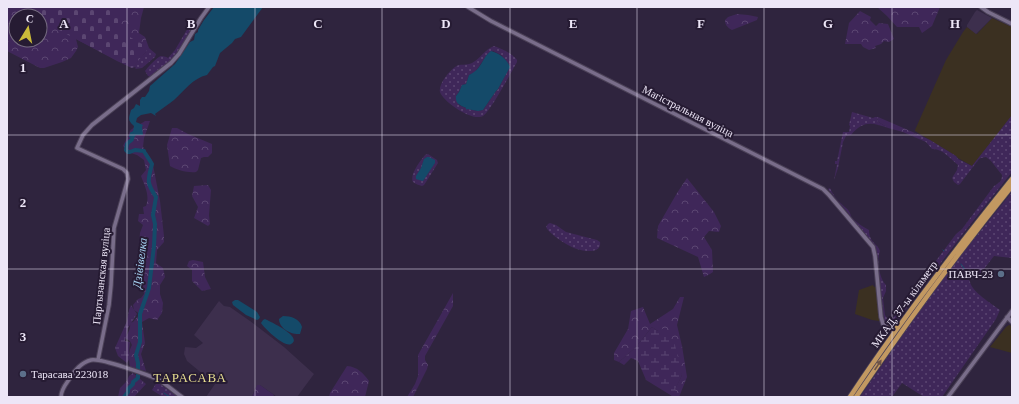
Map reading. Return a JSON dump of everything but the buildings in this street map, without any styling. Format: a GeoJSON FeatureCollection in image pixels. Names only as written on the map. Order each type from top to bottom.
{"type":"FeatureCollection","features":[{"type":"Feature","properties":{"kind":"highway"},"geometry":{"type":"LineString","coordinates":[[978,224],[1012,179]]}},
{"type":"Feature","properties":{"kind":"highway"},"geometry":{"type":"LineString","coordinates":[[978,224],[1012,186]]}},
{"type":"Feature","properties":{"kind":"highway","name":"МКАД, 37-ы кіламетр"},"geometry":{"type":"LineString","coordinates":[[850,397],[898,327],[944,264],[978,224]]}},
{"type":"Feature","properties":{"kind":"highway","name":"МКАД, 37-ы кіламетр"},"geometry":{"type":"LineString","coordinates":[[856,397],[978,224]]}},
{"type":"Feature","properties":{"kind":"highway"},"geometry":{"type":"LineString","coordinates":[[891,337],[888,328],[892,329],[898,327]]}},
{"type":"Feature","properties":{"kind":"street","name":"Партызанская вуліца"},"geometry":{"type":"LineString","coordinates":[[98,360],[110,292],[114,228],[128,179],[127,173],[119,167],[77,148],[83,135],[88,130],[167,67],[177,57],[200,18],[209,7]]}},
{"type":"Feature","properties":{"kind":"street","name":"Магістральная вуліца"},"geometry":{"type":"LineString","coordinates":[[468,7],[491,21],[818,186],[829,195],[870,243],[874,250],[881,317],[884,324],[888,328]]}},
{"type":"Feature","properties":{"kind":"street"},"geometry":{"type":"LineString","coordinates":[[981,7],[1012,24]]}},
{"type":"Feature","properties":{"kind":"street"},"geometry":{"type":"LineString","coordinates":[[948,397],[1007,317],[1012,313]]}},
{"type":"Feature","properties":{"kind":"street"},"geometry":{"type":"LineString","coordinates":[[1007,317],[1012,322]]}},
{"type":"Feature","properties":{"kind":"street"},"geometry":{"type":"LineString","coordinates":[[61,397],[61,391],[74,371],[88,361],[98,360],[158,379],[182,397]]}},
{"type":"Feature","properties":{"kind":"shaded area"},"geometry":{"type":"Polygon","coordinates":[[[977,10],[992,18],[976,34],[967,27],[967,25],[977,10]]]}},
{"type":"Feature","properties":{"kind":"shaded area"},"geometry":{"type":"Polygon","coordinates":[[[992,18],[1012,27],[1012,116],[972,166],[915,130],[946,60],[963,32],[967,27],[977,34],[992,18]]]}},
{"type":"Feature","properties":{"kind":"shaded area"},"geometry":{"type":"Polygon","coordinates":[[[873,285],[874,287],[877,286],[880,321],[855,314],[859,290],[873,285]]]}},
{"type":"Feature","properties":{"kind":"shaded area"},"geometry":{"type":"Polygon","coordinates":[[[219,301],[224,306],[230,307],[250,321],[284,347],[314,374],[297,397],[277,397],[260,385],[255,388],[252,397],[206,397],[215,384],[187,361],[184,354],[185,347],[196,348],[203,343],[194,335],[219,301]]]}},
{"type":"Feature","properties":{"kind":"shaded area"},"geometry":{"type":"Polygon","coordinates":[[[1009,325],[1012,326],[1012,353],[990,347],[1006,327],[1009,325]]]}},
{"type":"Feature","properties":{"kind":"green space"},"geometry":{"type":"Polygon","coordinates":[[[7,7],[93,7],[118,23],[119,7],[144,7],[139,33],[145,37],[149,48],[132,68],[76,39],[78,47],[71,58],[44,68],[40,68],[7,51],[7,7]]]}},
{"type":"Feature","properties":{"kind":"green space"},"geometry":{"type":"Polygon","coordinates":[[[31,7],[119,7],[119,23],[116,27],[149,48],[132,68],[48,24],[48,8],[31,7]]]}},
{"type":"Feature","properties":{"kind":"green space"},"geometry":{"type":"Polygon","coordinates":[[[877,7],[940,7],[932,26],[922,33],[919,27],[897,27],[877,7]]]}},
{"type":"Feature","properties":{"kind":"green space"},"geometry":{"type":"Polygon","coordinates":[[[860,11],[871,17],[870,20],[876,26],[879,23],[888,24],[894,39],[889,42],[884,41],[875,46],[876,48],[869,50],[861,44],[845,44],[849,23],[860,11]]]}},
{"type":"Feature","properties":{"kind":"green space"},"geometry":{"type":"Polygon","coordinates":[[[737,14],[758,17],[757,20],[732,30],[727,26],[725,20],[728,17],[737,14]]]}},
{"type":"Feature","properties":{"kind":"green space"},"geometry":{"type":"Polygon","coordinates":[[[189,18],[194,19],[196,23],[179,52],[167,65],[151,77],[148,76],[145,71],[157,58],[161,56],[168,58],[175,50],[192,21],[189,18]]]}},
{"type":"Feature","properties":{"kind":"green space"},"geometry":{"type":"Polygon","coordinates":[[[494,46],[507,52],[517,60],[517,62],[501,91],[486,113],[483,116],[472,116],[452,106],[442,96],[440,89],[442,82],[455,67],[472,63],[494,46]],[[493,51],[487,55],[474,73],[469,75],[466,84],[462,85],[456,96],[459,105],[474,110],[483,110],[498,89],[510,66],[501,55],[493,51]]]}},
{"type":"Feature","properties":{"kind":"green space"},"geometry":{"type":"Polygon","coordinates":[[[149,48],[156,54],[155,57],[142,68],[132,68],[149,48]]]}},
{"type":"Feature","properties":{"kind":"green space"},"geometry":{"type":"Polygon","coordinates":[[[852,112],[873,118],[878,117],[877,121],[888,128],[868,124],[859,127],[851,135],[846,136],[843,142],[834,180],[837,164],[835,164],[835,161],[837,161],[843,132],[849,132],[852,112]]]}},
{"type":"Feature","properties":{"kind":"green space"},"geometry":{"type":"Polygon","coordinates":[[[1012,115],[1012,172],[894,325],[891,327],[888,326],[884,321],[877,256],[872,242],[828,189],[830,188],[835,197],[848,210],[855,220],[869,230],[871,239],[880,250],[878,263],[882,279],[886,285],[886,291],[883,298],[885,315],[890,319],[894,317],[956,234],[962,229],[994,186],[1000,182],[1002,177],[991,161],[986,157],[979,159],[958,185],[952,178],[958,165],[943,152],[932,149],[926,142],[912,136],[915,133],[930,140],[956,156],[958,159],[972,166],[1012,115]]]}},
{"type":"Feature","properties":{"kind":"green space"},"geometry":{"type":"Polygon","coordinates":[[[878,117],[915,133],[912,136],[888,128],[877,121],[878,117]]]}},
{"type":"Feature","properties":{"kind":"green space"},"geometry":{"type":"Polygon","coordinates":[[[145,121],[150,121],[144,138],[143,147],[152,160],[160,201],[164,236],[164,242],[157,250],[156,263],[163,268],[165,277],[160,285],[160,294],[163,303],[162,313],[157,320],[149,318],[142,322],[145,343],[141,354],[146,371],[130,367],[129,353],[132,345],[130,341],[125,338],[129,331],[130,323],[133,322],[140,314],[134,310],[133,305],[144,294],[141,276],[143,269],[139,246],[140,233],[143,225],[138,221],[139,214],[144,214],[143,207],[146,206],[147,202],[146,191],[141,176],[146,170],[144,160],[131,153],[123,146],[130,131],[145,121]]]}},
{"type":"Feature","properties":{"kind":"green space"},"geometry":{"type":"Polygon","coordinates":[[[172,128],[177,128],[212,144],[212,153],[208,157],[201,158],[198,170],[196,172],[183,171],[170,166],[167,145],[172,128]]]}},
{"type":"Feature","properties":{"kind":"green space"},"geometry":{"type":"Polygon","coordinates":[[[428,154],[437,160],[438,163],[422,186],[413,182],[412,179],[421,160],[428,154]]]}},
{"type":"Feature","properties":{"kind":"green space"},"geometry":{"type":"Polygon","coordinates":[[[687,178],[714,212],[721,226],[719,232],[709,231],[704,237],[712,250],[713,272],[704,277],[698,257],[657,238],[658,226],[687,178]]]}},
{"type":"Feature","properties":{"kind":"green space"},"geometry":{"type":"Polygon","coordinates":[[[208,185],[211,190],[209,215],[210,224],[208,226],[194,218],[198,207],[192,196],[194,186],[208,185]]]}},
{"type":"Feature","properties":{"kind":"green space"},"geometry":{"type":"Polygon","coordinates":[[[1012,192],[1012,258],[994,256],[977,278],[971,276],[969,279],[974,290],[978,294],[1000,310],[996,319],[942,397],[924,397],[902,383],[892,397],[860,397],[952,266],[1012,192]]]}},
{"type":"Feature","properties":{"kind":"green space"},"geometry":{"type":"Polygon","coordinates":[[[550,223],[566,232],[597,240],[600,242],[600,246],[598,249],[590,251],[574,248],[554,236],[548,230],[546,227],[550,223]]]}},
{"type":"Feature","properties":{"kind":"green space"},"geometry":{"type":"Polygon","coordinates":[[[193,260],[203,262],[205,277],[211,289],[202,291],[192,281],[192,270],[187,266],[189,261],[193,260]]]}},
{"type":"Feature","properties":{"kind":"green space"},"geometry":{"type":"Polygon","coordinates":[[[453,293],[453,306],[425,356],[425,360],[428,365],[427,369],[413,397],[407,397],[418,376],[418,355],[453,293]]]}},
{"type":"Feature","properties":{"kind":"green space"},"geometry":{"type":"Polygon","coordinates":[[[680,297],[684,297],[677,325],[687,377],[679,397],[671,397],[682,375],[658,331],[652,327],[636,347],[619,362],[614,360],[614,353],[628,329],[631,311],[643,307],[650,324],[673,309],[680,297]]]}},
{"type":"Feature","properties":{"kind":"green space"},"geometry":{"type":"Polygon","coordinates":[[[131,305],[137,314],[128,328],[125,341],[130,342],[130,358],[127,363],[118,356],[115,348],[127,321],[131,305]]]}},
{"type":"Feature","properties":{"kind":"green space"},"geometry":{"type":"Polygon","coordinates":[[[652,327],[658,331],[664,328],[675,345],[682,375],[672,396],[646,380],[638,361],[631,358],[624,365],[619,362],[636,347],[652,327]]]}},
{"type":"Feature","properties":{"kind":"green space"},"geometry":{"type":"Polygon","coordinates":[[[347,366],[360,371],[369,381],[365,397],[329,397],[330,393],[347,366]]]}},
{"type":"Feature","properties":{"kind":"green space"},"geometry":{"type":"Polygon","coordinates":[[[133,373],[146,384],[134,397],[118,397],[120,388],[133,373]]]}},
{"type":"Feature","properties":{"kind":"green space"},"geometry":{"type":"Polygon","coordinates":[[[157,382],[178,397],[163,397],[152,390],[157,382]]]}},
{"type":"Feature","properties":{"kind":"green space"},"geometry":{"type":"Polygon","coordinates":[[[257,385],[260,385],[274,395],[273,397],[252,397],[257,385]]]}},
{"type":"Feature","properties":{"kind":"water"},"geometry":{"type":"Polygon","coordinates":[[[214,7],[263,7],[241,37],[235,39],[220,53],[215,66],[207,75],[197,79],[189,85],[174,100],[155,114],[156,116],[151,113],[141,115],[137,118],[136,122],[143,125],[143,135],[136,135],[133,139],[129,137],[134,126],[129,119],[131,110],[136,104],[140,106],[140,100],[142,97],[145,97],[150,86],[175,64],[190,42],[194,40],[195,34],[198,32],[204,20],[214,7]]]}},
{"type":"Feature","properties":{"kind":"water"},"geometry":{"type":"Polygon","coordinates":[[[491,51],[497,53],[507,61],[510,67],[498,89],[483,110],[466,110],[466,108],[457,103],[456,96],[462,85],[466,84],[469,75],[477,70],[487,54],[491,51]]]}},
{"type":"Feature","properties":{"kind":"water"},"geometry":{"type":"Polygon","coordinates":[[[427,157],[435,160],[435,163],[423,181],[416,179],[424,159],[427,157]]]}},
{"type":"Feature","properties":{"kind":"water"},"geometry":{"type":"Polygon","coordinates":[[[238,300],[257,312],[260,317],[259,319],[257,320],[246,315],[233,305],[232,302],[238,300]]]}},
{"type":"Feature","properties":{"kind":"water"},"geometry":{"type":"Polygon","coordinates":[[[283,316],[292,317],[301,324],[302,327],[300,334],[293,333],[283,328],[279,319],[283,316]]]}},
{"type":"Feature","properties":{"kind":"water"},"geometry":{"type":"Polygon","coordinates":[[[265,319],[290,334],[294,341],[291,344],[288,344],[275,337],[261,323],[265,319]]]}},
{"type":"Feature","properties":{"kind":"waterway","name":"Дзівівелка"},"geometry":{"type":"LineString","coordinates":[[132,134],[132,139],[127,144],[126,150],[128,152],[135,150],[144,151]]}},
{"type":"Feature","properties":{"kind":"waterway","name":"Дзівівелка"},"geometry":{"type":"LineString","coordinates":[[124,397],[133,382],[138,378],[138,363],[136,355],[140,342],[140,314],[149,288],[154,246],[155,224],[153,215],[156,197],[149,184],[152,164],[145,153]]}},
{"type":"Feature","properties":{"kind":"waterway"},"geometry":{"type":"LineString","coordinates":[[961,264],[970,277]]}},
{"type":"Feature","properties":{"kind":"waterway"},"geometry":{"type":"LineString","coordinates":[[164,393],[170,397]]}},
{"type":"Feature","properties":{"kind":"place","name":"ПАВЧ-23"},"geometry":{"type":"Point","coordinates":[1001,274]}},
{"type":"Feature","properties":{"kind":"place","name":"Тарасава 223018"},"geometry":{"type":"Point","coordinates":[23,374]}},
{"type":"Feature","properties":{"kind":"district","name":"ТАРАСАВА"},"geometry":{"type":"Point","coordinates":[190,377]}}]}
